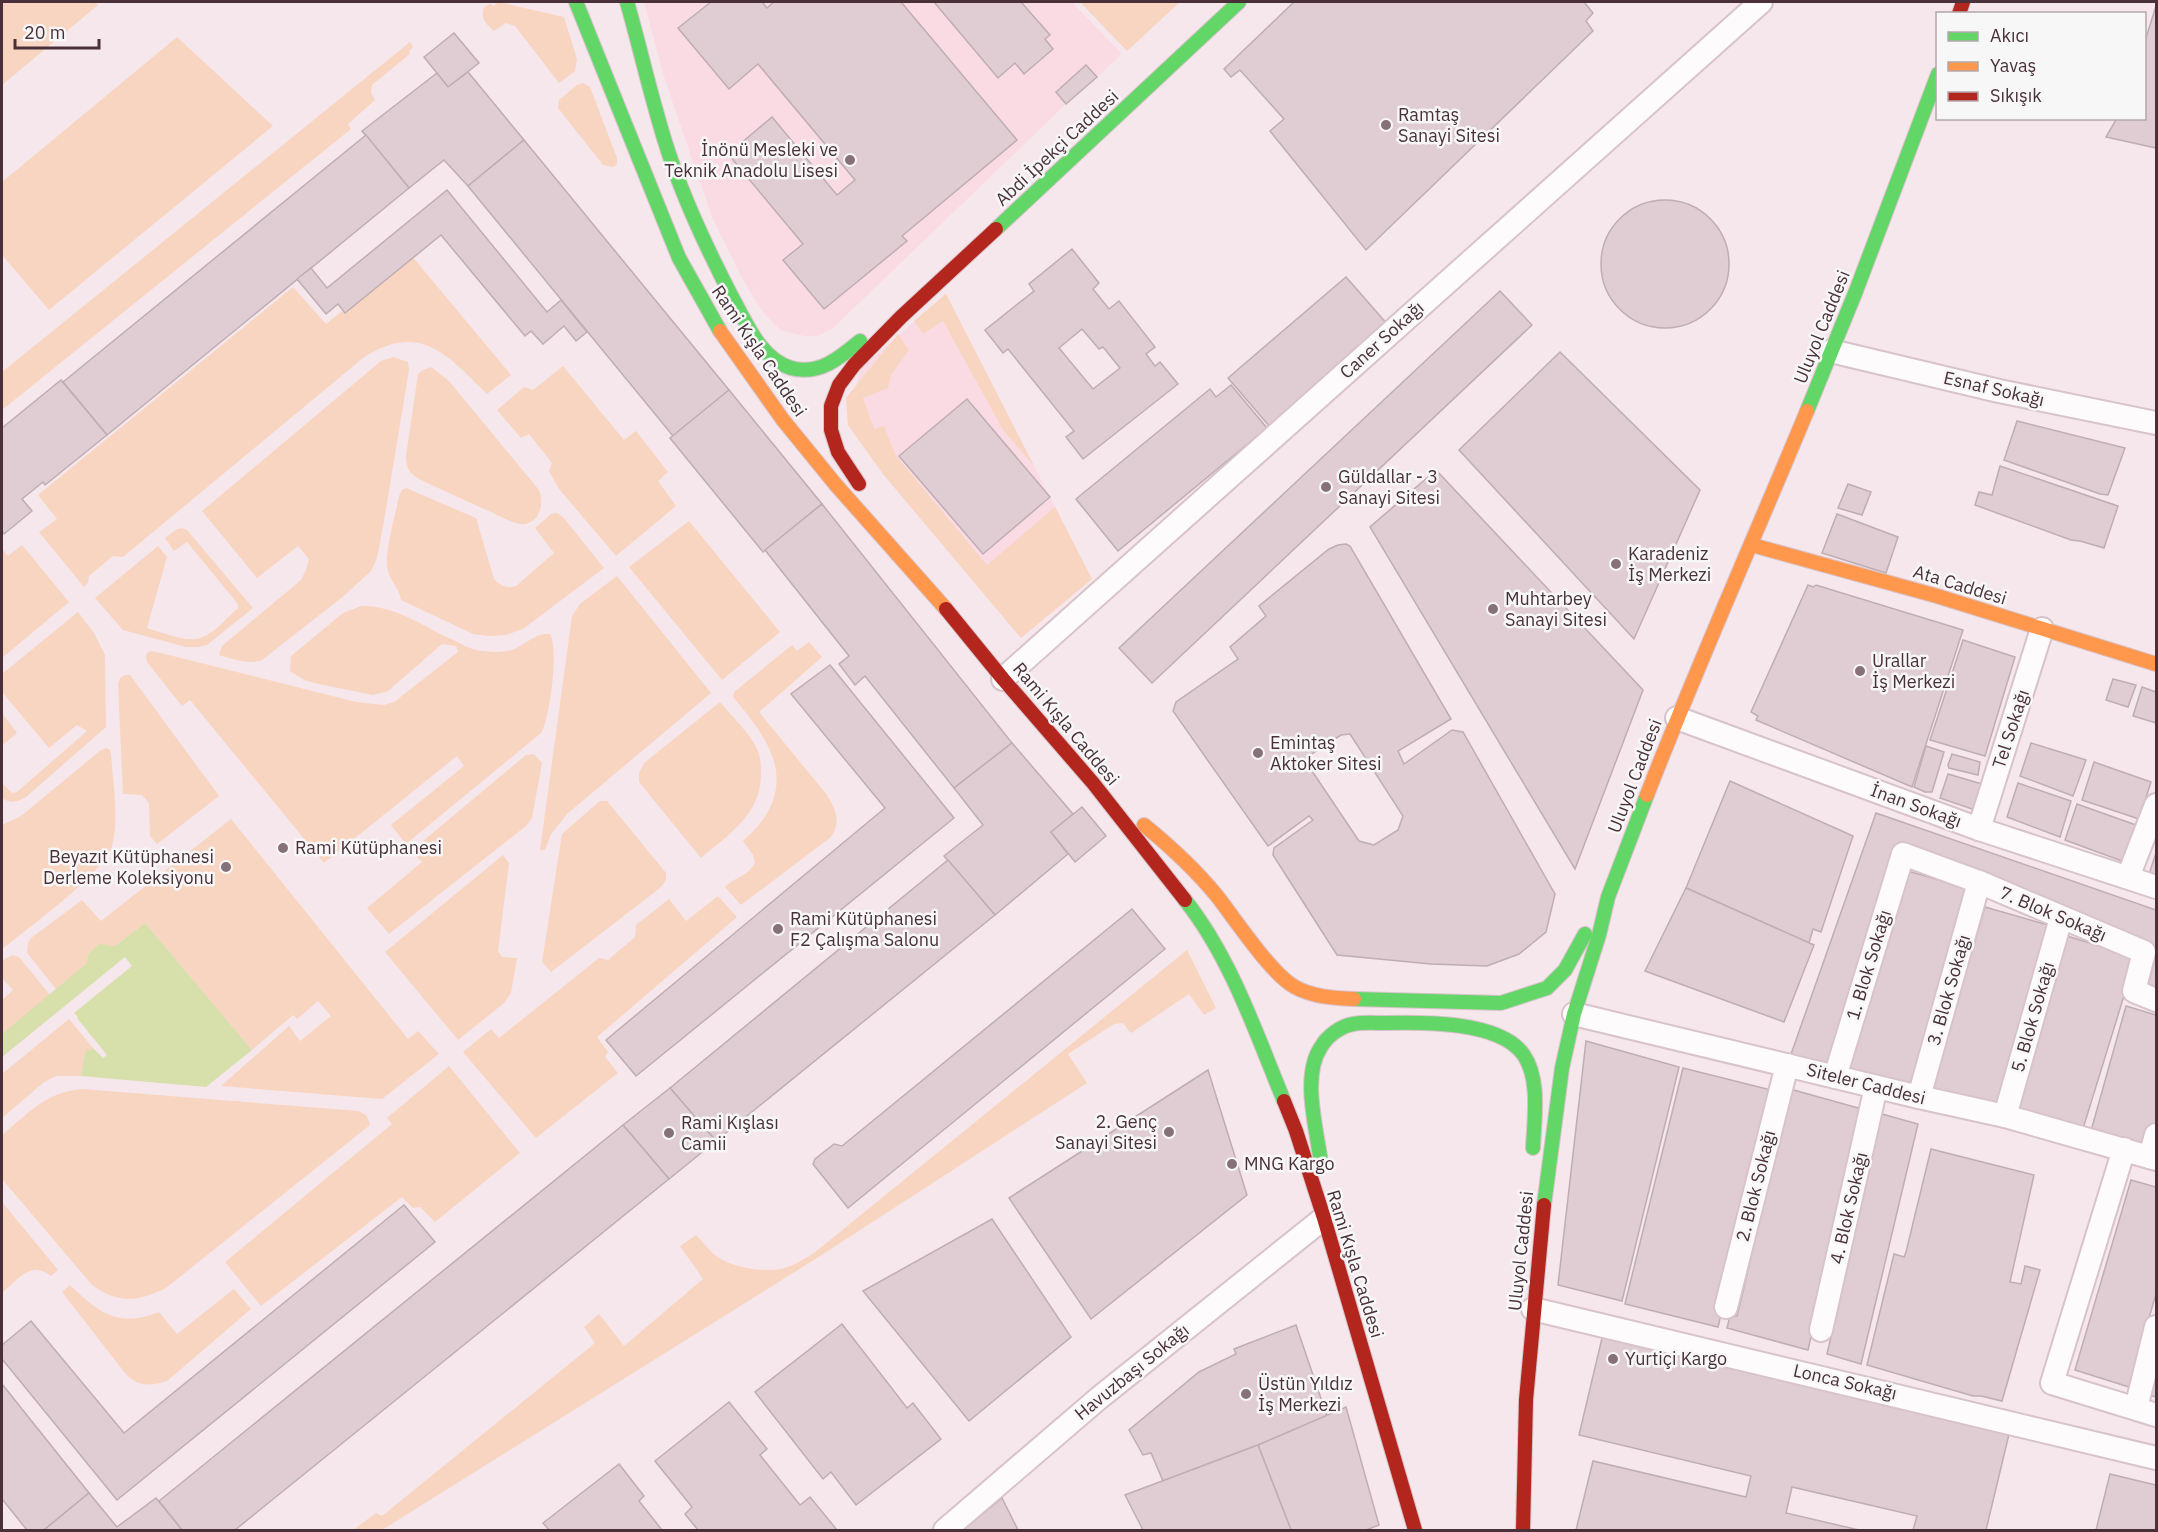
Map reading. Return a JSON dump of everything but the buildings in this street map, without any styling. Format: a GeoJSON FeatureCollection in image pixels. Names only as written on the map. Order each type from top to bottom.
{"type":"FeatureCollection","features":[{"type":"Feature","properties":{"kind":"main road","name":"Rami Kışla Caddesi"},"geometry":{"type":"LineString","coordinates":[[576,2],[679,258],[715,324],[783,420],[823,469],[955,618],[1003,679],[1094,783],[1190,906],[1217,950],[1242,1000],[1296,1131],[1324,1218],[1415,1530]]}},
{"type":"Feature","properties":{"kind":"main road","name":"Rami Kışla Caddesi"},"geometry":{"type":"LineString","coordinates":[[627,2],[641,46],[658,118],[681,187],[702,235],[748,326],[771,358],[795,369],[814,370],[829,365],[865,336],[898,319]]}},
{"type":"Feature","properties":{"kind":"main road","name":"Abdi İpekçi Caddesi"},"geometry":{"type":"LineString","coordinates":[[898,319],[1239,2]]}},
{"type":"Feature","properties":{"kind":"main road","name":"Uluyol Caddesi"},"geometry":{"type":"LineString","coordinates":[[1523,1530],[1526,1400],[1541,1225],[1562,1068],[1574,1014],[1599,935],[1608,897],[1677,718],[1832,351],[1878,236],[1936,79]]}},
{"type":"Feature","properties":{"kind":"main road"},"geometry":{"type":"LineString","coordinates":[[871,499],[842,463],[835,448],[830,429],[831,407],[841,382],[853,366],[898,319]]}},
{"type":"Feature","properties":{"kind":"main road","name":"Ata Caddesi"},"geometry":{"type":"LineString","coordinates":[[1752,545],[1937,596],[2157,664]]}},
{"type":"Feature","properties":{"kind":"main road"},"geometry":{"type":"LineString","coordinates":[[933,573],[945,590],[955,618]]}},
{"type":"Feature","properties":{"kind":"main road"},"geometry":{"type":"LineString","coordinates":[[1094,783],[1178,853],[1215,894],[1275,970],[1294,987],[1321,997],[1501,1003],[1527,995],[1547,988],[1565,970],[1608,897]]}},
{"type":"Feature","properties":{"kind":"main road"},"geometry":{"type":"LineString","coordinates":[[1324,1218],[1324,1186],[1311,1070],[1319,1049],[1328,1036],[1352,1024],[1417,1023],[1465,1027],[1493,1034],[1515,1045],[1524,1054],[1531,1075],[1534,1097],[1533,1162]]}},
{"type":"Feature","properties":{"kind":"main road"},"geometry":{"type":"LineString","coordinates":[[1534,1180],[1541,1225]]}},
{"type":"Feature","properties":{"kind":"main road"},"geometry":{"type":"LineString","coordinates":[[1400,1479],[1422,1509]]}},
{"type":"Feature","properties":{"kind":"main road"},"geometry":{"type":"LineString","coordinates":[[1508,1524],[1523,1502]]}},
{"type":"Feature","properties":{"kind":"street","name":"Caner Sokağı"},"geometry":{"type":"LineString","coordinates":[[1003,679],[1761,2]]}},
{"type":"Feature","properties":{"kind":"street","name":"Esnaf Sokağı"},"geometry":{"type":"LineString","coordinates":[[1832,351],[1999,391],[2157,423]]}},
{"type":"Feature","properties":{"kind":"street","name":"Tel Sokağı"},"geometry":{"type":"LineString","coordinates":[[1979,829],[2042,629]]}},
{"type":"Feature","properties":{"kind":"street","name":"İnan Sokağı"},"geometry":{"type":"LineString","coordinates":[[1677,718],[1979,829],[2157,887]]}},
{"type":"Feature","properties":{"kind":"street"},"geometry":{"type":"LineString","coordinates":[[2128,877],[2157,805]]}},
{"type":"Feature","properties":{"kind":"street","name":"7. Blok Sokağı"},"geometry":{"type":"LineString","coordinates":[[1903,854],[1979,882],[2144,952],[2134,991],[2157,1000]]}},
{"type":"Feature","properties":{"kind":"street","name":"1. Blok Sokağı"},"geometry":{"type":"LineString","coordinates":[[1834,1077],[1903,854]]}},
{"type":"Feature","properties":{"kind":"street","name":"3. Blok Sokağı"},"geometry":{"type":"LineString","coordinates":[[1919,1097],[1979,882]]}},
{"type":"Feature","properties":{"kind":"street","name":"5. Blok Sokağı"},"geometry":{"type":"LineString","coordinates":[[2005,1116],[2061,918]]}},
{"type":"Feature","properties":{"kind":"street","name":"Siteler Caddesi"},"geometry":{"type":"LineString","coordinates":[[1574,1014],[2005,1116],[2153,1158]]}},
{"type":"Feature","properties":{"kind":"street","name":"2. Blok Sokağı"},"geometry":{"type":"LineString","coordinates":[[1726,1307],[1787,1065]]}},
{"type":"Feature","properties":{"kind":"street","name":"4. Blok Sokağı"},"geometry":{"type":"LineString","coordinates":[[1821,1330],[1876,1087]]}},
{"type":"Feature","properties":{"kind":"street"},"geometry":{"type":"LineString","coordinates":[[2153,1158],[2157,1135]]}},
{"type":"Feature","properties":{"kind":"street"},"geometry":{"type":"LineString","coordinates":[[2124,1149],[2052,1383],[2146,1412],[2157,1328]]}},
{"type":"Feature","properties":{"kind":"street","name":"Havuzbaşı Sokağı"},"geometry":{"type":"LineString","coordinates":[[945,1530],[1099,1398],[1324,1218]]}},
{"type":"Feature","properties":{"kind":"street","name":"Lonca Sokağı"},"geometry":{"type":"LineString","coordinates":[[1533,1309],[2157,1458]]}},
{"type":"Feature","properties":{"kind":"shaded area"},"geometry":{"type":"Polygon","coordinates":[[[2,2],[95,2],[98,5],[2,85],[2,2]]]}},
{"type":"Feature","properties":{"kind":"shaded area"},"geometry":{"type":"Polygon","coordinates":[[[498,2],[564,17],[577,59],[575,71],[559,83],[515,26],[506,23],[494,31],[483,18],[483,11],[484,7],[490,4],[494,6],[498,2]]]}},
{"type":"Feature","properties":{"kind":"shaded area","name":"İnönü Mesleki ve Teknik Anadolu Lisesi"},"geometry":{"type":"Polygon","coordinates":[[[644,2],[1072,2],[1122,54],[1097,77],[1086,65],[1056,92],[1066,104],[832,329],[817,336],[804,336],[780,330],[763,312],[743,280],[712,217],[664,77],[644,2]]]}},
{"type":"Feature","properties":{"kind":"shaded area"},"geometry":{"type":"Polygon","coordinates":[[[1080,2],[1180,2],[1127,51],[1080,2]]]}},
{"type":"Feature","properties":{"kind":"shaded area"},"geometry":{"type":"Polygon","coordinates":[[[177,37],[273,126],[49,310],[2,255],[2,182],[177,37]]]}},
{"type":"Feature","properties":{"kind":"shaded area"},"geometry":{"type":"Polygon","coordinates":[[[410,42],[413,47],[409,51],[410,54],[372,85],[371,93],[375,100],[348,124],[351,129],[2,410],[2,372],[410,42]]]}},
{"type":"Feature","properties":{"kind":"shaded area"},"geometry":{"type":"Polygon","coordinates":[[[583,83],[590,87],[617,158],[617,164],[613,167],[603,165],[558,108],[559,100],[577,85],[583,83]]]}},
{"type":"Feature","properties":{"kind":"shaded area"},"geometry":{"type":"Polygon","coordinates":[[[411,255],[511,375],[487,394],[459,367],[431,348],[417,343],[401,343],[383,347],[363,358],[123,557],[113,556],[89,576],[88,583],[84,587],[39,532],[57,519],[38,495],[293,287],[326,324],[411,255]]]}},
{"type":"Feature","properties":{"kind":"shaded area"},"geometry":{"type":"Polygon","coordinates":[[[946,294],[1092,579],[1021,638],[883,474],[848,425],[860,369],[946,294]]]}},
{"type":"Feature","properties":{"kind":"shaded area"},"geometry":{"type":"Polygon","coordinates":[[[946,294],[1034,466],[1003,430],[943,321],[923,334],[914,321],[946,294]]]}},
{"type":"Feature","properties":{"kind":"shaded area"},"geometry":{"type":"Polygon","coordinates":[[[898,334],[909,350],[891,375],[888,388],[863,398],[874,429],[884,426],[896,456],[987,565],[1055,507],[1092,579],[1021,638],[883,474],[848,425],[846,398],[898,334]]]}},
{"type":"Feature","properties":{"kind":"shaded area"},"geometry":{"type":"Polygon","coordinates":[[[393,357],[408,362],[409,370],[384,521],[377,558],[371,571],[345,595],[262,660],[246,662],[219,655],[222,646],[301,580],[309,559],[298,546],[257,578],[202,511],[381,361],[393,357]]]}},
{"type":"Feature","properties":{"kind":"shaded area"},"geometry":{"type":"Polygon","coordinates":[[[563,366],[624,440],[636,431],[668,472],[658,481],[676,506],[616,556],[559,489],[549,471],[552,463],[529,434],[521,438],[497,410],[524,387],[533,390],[563,366]]]}},
{"type":"Feature","properties":{"kind":"shaded area"},"geometry":{"type":"Polygon","coordinates":[[[431,367],[449,381],[539,490],[541,507],[532,522],[520,524],[508,520],[421,480],[409,471],[406,456],[418,374],[431,367]]]}},
{"type":"Feature","properties":{"kind":"shaded area"},"geometry":{"type":"Polygon","coordinates":[[[406,488],[476,518],[494,579],[504,586],[516,586],[554,553],[535,528],[551,514],[557,513],[563,517],[604,568],[523,629],[506,635],[473,634],[401,600],[389,575],[387,559],[389,541],[399,496],[406,488]]]}},
{"type":"Feature","properties":{"kind":"shaded area"},"geometry":{"type":"Polygon","coordinates":[[[689,521],[780,632],[722,680],[629,567],[689,521]]]}},
{"type":"Feature","properties":{"kind":"shaded area"},"geometry":{"type":"Polygon","coordinates":[[[182,528],[187,530],[253,608],[207,645],[198,647],[186,647],[123,630],[95,598],[158,546],[167,557],[147,628],[188,639],[200,638],[215,629],[238,608],[238,604],[187,542],[174,551],[165,538],[182,528]]]}},
{"type":"Feature","properties":{"kind":"shaded area"},"geometry":{"type":"Polygon","coordinates":[[[22,545],[69,602],[2,658],[2,549],[8,556],[22,545]]]}},
{"type":"Feature","properties":{"kind":"shaded area"},"geometry":{"type":"Polygon","coordinates":[[[617,576],[711,693],[567,814],[551,834],[545,850],[540,850],[572,616],[580,604],[617,576]]]}},
{"type":"Feature","properties":{"kind":"shaded area"},"geometry":{"type":"Polygon","coordinates":[[[361,606],[396,612],[480,651],[512,650],[536,637],[550,634],[554,653],[550,699],[541,733],[406,844],[391,825],[464,766],[457,756],[324,863],[190,700],[182,706],[147,662],[146,656],[152,651],[356,702],[384,705],[394,702],[458,652],[456,646],[442,644],[388,691],[373,695],[314,683],[290,671],[291,656],[343,613],[361,606]]]}},
{"type":"Feature","properties":{"kind":"shaded area"},"geometry":{"type":"Polygon","coordinates":[[[78,612],[94,633],[105,655],[106,727],[26,797],[17,801],[8,801],[2,798],[2,783],[12,793],[17,792],[87,731],[77,725],[49,748],[2,692],[2,674],[78,612]]]}},
{"type":"Feature","properties":{"kind":"shaded area"},"geometry":{"type":"Polygon","coordinates":[[[809,642],[822,657],[759,712],[827,795],[835,811],[836,826],[831,837],[741,905],[725,887],[746,873],[755,862],[743,841],[760,824],[772,803],[776,787],[776,770],[765,740],[733,697],[734,692],[792,645],[797,651],[809,642]]]}},
{"type":"Feature","properties":{"kind":"shaded area"},"geometry":{"type":"Polygon","coordinates":[[[130,675],[219,796],[157,844],[150,836],[149,803],[142,795],[123,794],[118,684],[120,678],[130,675]]]}},
{"type":"Feature","properties":{"kind":"shaded area"},"geometry":{"type":"Polygon","coordinates":[[[720,702],[754,744],[760,759],[761,776],[759,790],[749,813],[732,832],[701,858],[639,782],[639,773],[644,763],[720,702]]]}},
{"type":"Feature","properties":{"kind":"shaded area"},"geometry":{"type":"Polygon","coordinates":[[[2,713],[17,733],[3,745],[2,745],[2,713]]]}},
{"type":"Feature","properties":{"kind":"shaded area"},"geometry":{"type":"Polygon","coordinates":[[[106,748],[111,754],[114,788],[115,813],[112,846],[96,870],[81,885],[2,949],[2,825],[21,816],[106,748]]]}},
{"type":"Feature","properties":{"kind":"shaded area"},"geometry":{"type":"Polygon","coordinates":[[[534,754],[542,763],[532,818],[526,826],[389,934],[367,908],[422,862],[411,851],[526,755],[534,754]]]}},
{"type":"Feature","properties":{"kind":"shaded area"},"geometry":{"type":"Polygon","coordinates":[[[600,801],[607,801],[666,873],[666,880],[660,888],[551,972],[542,962],[562,834],[600,801]]]}},
{"type":"Feature","properties":{"kind":"shaded area"},"geometry":{"type":"Polygon","coordinates":[[[231,819],[408,1039],[418,1031],[439,1054],[382,1099],[221,1086],[289,1026],[300,1041],[331,1016],[318,1001],[297,1019],[293,1015],[252,1050],[145,923],[115,946],[99,945],[88,954],[88,963],[56,989],[27,953],[31,938],[82,900],[101,921],[231,819]]]}},
{"type":"Feature","properties":{"kind":"shaded area"},"geometry":{"type":"Polygon","coordinates":[[[503,855],[509,863],[498,951],[502,957],[517,958],[511,993],[504,1003],[458,1040],[385,952],[503,855]]]}},
{"type":"Feature","properties":{"kind":"shaded area"},"geometry":{"type":"Polygon","coordinates":[[[718,896],[737,917],[597,1037],[608,1052],[605,1057],[618,1073],[536,1138],[463,1052],[491,1029],[499,1038],[599,958],[608,960],[635,937],[636,925],[669,899],[686,921],[718,896]]]}},
{"type":"Feature","properties":{"kind":"shaded area"},"geometry":{"type":"Polygon","coordinates":[[[145,923],[252,1050],[206,1087],[81,1076],[86,1048],[89,1051],[93,1048],[103,1058],[107,1055],[74,1013],[132,966],[125,957],[2,1057],[2,1034],[87,963],[88,954],[99,944],[115,946],[145,923]]]}},
{"type":"Feature","properties":{"kind":"shaded area"},"geometry":{"type":"Polygon","coordinates":[[[1187,950],[1216,1008],[1204,1015],[1189,994],[1131,1033],[1123,1023],[1114,1024],[1068,1054],[1087,1083],[817,1258],[382,1530],[353,1530],[376,1513],[382,1516],[595,1343],[584,1327],[599,1314],[624,1346],[703,1279],[680,1246],[696,1235],[719,1258],[741,1267],[773,1270],[789,1266],[814,1253],[1187,950]]]}},
{"type":"Feature","properties":{"kind":"shaded area"},"geometry":{"type":"Polygon","coordinates":[[[12,955],[19,957],[50,995],[2,1034],[2,1000],[13,990],[2,978],[2,961],[12,955]]]}},
{"type":"Feature","properties":{"kind":"shaded area"},"geometry":{"type":"Polygon","coordinates":[[[69,1019],[93,1048],[89,1051],[86,1049],[81,1076],[56,1076],[44,1082],[2,1118],[2,1074],[69,1019]]]}},
{"type":"Feature","properties":{"kind":"shaded area"},"geometry":{"type":"Polygon","coordinates":[[[449,1066],[520,1153],[435,1222],[420,1207],[413,1208],[402,1197],[261,1306],[225,1262],[392,1124],[387,1118],[449,1066]]]}},
{"type":"Feature","properties":{"kind":"shaded area"},"geometry":{"type":"Polygon","coordinates":[[[82,1089],[359,1111],[367,1116],[370,1125],[166,1288],[137,1298],[119,1298],[92,1285],[2,1179],[2,1135],[48,1099],[58,1094],[82,1089]]]}},
{"type":"Feature","properties":{"kind":"shaded area"},"geometry":{"type":"Polygon","coordinates":[[[2,1202],[58,1270],[51,1276],[37,1270],[25,1273],[2,1293],[2,1202]]]}},
{"type":"Feature","properties":{"kind":"shaded area"},"geometry":{"type":"Polygon","coordinates":[[[70,1285],[90,1303],[110,1315],[132,1318],[145,1317],[159,1312],[177,1334],[234,1289],[251,1309],[167,1381],[144,1384],[134,1381],[125,1373],[62,1292],[70,1285]]]}},
{"type":"Feature","properties":{"kind":"traffic: fast"},"geometry":{"type":"LineString","coordinates":[[576,2],[679,258],[720,331]]}},
{"type":"Feature","properties":{"kind":"traffic: fast"},"geometry":{"type":"LineString","coordinates":[[627,2],[662,133],[682,190],[716,265],[756,340],[771,357],[781,364],[801,370],[829,364],[860,341]]}},
{"type":"Feature","properties":{"kind":"traffic: fast"},"geometry":{"type":"LineString","coordinates":[[996,229],[1239,2]]}},
{"type":"Feature","properties":{"kind":"traffic: fast"},"geometry":{"type":"LineString","coordinates":[[1807,411],[1856,291],[1936,79]]}},
{"type":"Feature","properties":{"kind":"traffic: fast"},"geometry":{"type":"LineString","coordinates":[[1544,1205],[1562,1068],[1574,1014],[1599,935],[1608,897],[1647,795]]}},
{"type":"Feature","properties":{"kind":"traffic: fast"},"geometry":{"type":"LineString","coordinates":[[1185,900],[1216,946],[1229,971],[1284,1101]]}},
{"type":"Feature","properties":{"kind":"traffic: fast"},"geometry":{"type":"LineString","coordinates":[[1354,999],[1501,1003],[1547,988],[1565,970],[1585,934]]}},
{"type":"Feature","properties":{"kind":"traffic: fast"},"geometry":{"type":"LineString","coordinates":[[1321,1163],[1311,1088],[1315,1059],[1324,1043],[1335,1032],[1348,1025],[1361,1023],[1459,1026],[1479,1029],[1512,1043],[1523,1054],[1532,1075],[1535,1100],[1533,1148]]}},
{"type":"Feature","properties":{"kind":"traffic: slow"},"geometry":{"type":"LineString","coordinates":[[720,331],[783,420],[836,485],[946,609]]}},
{"type":"Feature","properties":{"kind":"traffic: slow"},"geometry":{"type":"LineString","coordinates":[[1647,795],[1807,411]]}},
{"type":"Feature","properties":{"kind":"traffic: slow"},"geometry":{"type":"LineString","coordinates":[[1752,545],[1937,596],[2156,664]]}},
{"type":"Feature","properties":{"kind":"traffic: slow"},"geometry":{"type":"LineString","coordinates":[[1144,825],[1200,877],[1265,959],[1286,981],[1316,995],[1354,999]]}},
{"type":"Feature","properties":{"kind":"traffic: jam"},"geometry":{"type":"LineString","coordinates":[[1960,12],[1963,2]]}},
{"type":"Feature","properties":{"kind":"traffic: jam"},"geometry":{"type":"LineString","coordinates":[[859,484],[838,452],[831,430],[831,406],[839,385],[854,365],[901,317],[996,229]]}},
{"type":"Feature","properties":{"kind":"traffic: jam"},"geometry":{"type":"LineString","coordinates":[[946,609],[1093,783],[1185,900]]}},
{"type":"Feature","properties":{"kind":"traffic: jam"},"geometry":{"type":"LineString","coordinates":[[1284,1101],[1324,1218],[1415,1530]]}},
{"type":"Feature","properties":{"kind":"traffic: jam"},"geometry":{"type":"LineString","coordinates":[[1523,1530],[1526,1400],[1544,1205]]}},
{"type":"Feature","properties":{"kind":"place","name":"Ramtaş Sanayi Sitesi"},"geometry":{"type":"Point","coordinates":[1386,125]}},
{"type":"Feature","properties":{"kind":"place","name":"İnönü Mesleki ve Teknik Anadolu Lisesi"},"geometry":{"type":"Point","coordinates":[850,160]}},
{"type":"Feature","properties":{"kind":"place","name":"Güldallar - 3 Sanayi Sitesi"},"geometry":{"type":"Point","coordinates":[1326,487]}},
{"type":"Feature","properties":{"kind":"place","name":"Karadeniz İş Merkezi"},"geometry":{"type":"Point","coordinates":[1616,564]}},
{"type":"Feature","properties":{"kind":"place","name":"Muhtarbey Sanayi Sitesi"},"geometry":{"type":"Point","coordinates":[1493,609]}},
{"type":"Feature","properties":{"kind":"place","name":"Urallar İş Merkezi"},"geometry":{"type":"Point","coordinates":[1860,671]}},
{"type":"Feature","properties":{"kind":"place","name":"Emintaş Aktoker Sitesi"},"geometry":{"type":"Point","coordinates":[1258,753]}},
{"type":"Feature","properties":{"kind":"place","name":"Rami Kütüphanesi"},"geometry":{"type":"Point","coordinates":[283,848]}},
{"type":"Feature","properties":{"kind":"place","name":"Beyazıt Kütüphanesi Derleme Koleksiyonu"},"geometry":{"type":"Point","coordinates":[226,867]}},
{"type":"Feature","properties":{"kind":"place","name":"Rami Kütüphanesi F2 Çalışma Salonu"},"geometry":{"type":"Point","coordinates":[778,929]}},
{"type":"Feature","properties":{"kind":"place","name":"2. Genç Sanayi Sitesi"},"geometry":{"type":"Point","coordinates":[1169,1132]}},
{"type":"Feature","properties":{"kind":"place","name":"Rami Kışlası Camii"},"geometry":{"type":"Point","coordinates":[669,1133]}},
{"type":"Feature","properties":{"kind":"place","name":"MNG Kargo"},"geometry":{"type":"Point","coordinates":[1232,1164]}},
{"type":"Feature","properties":{"kind":"place","name":"Yurtiçi Kargo"},"geometry":{"type":"Point","coordinates":[1613,1359]}},
{"type":"Feature","properties":{"kind":"place","name":"Üstün Yıldız İş Merkezi"},"geometry":{"type":"Point","coordinates":[1246,1394]}}]}
